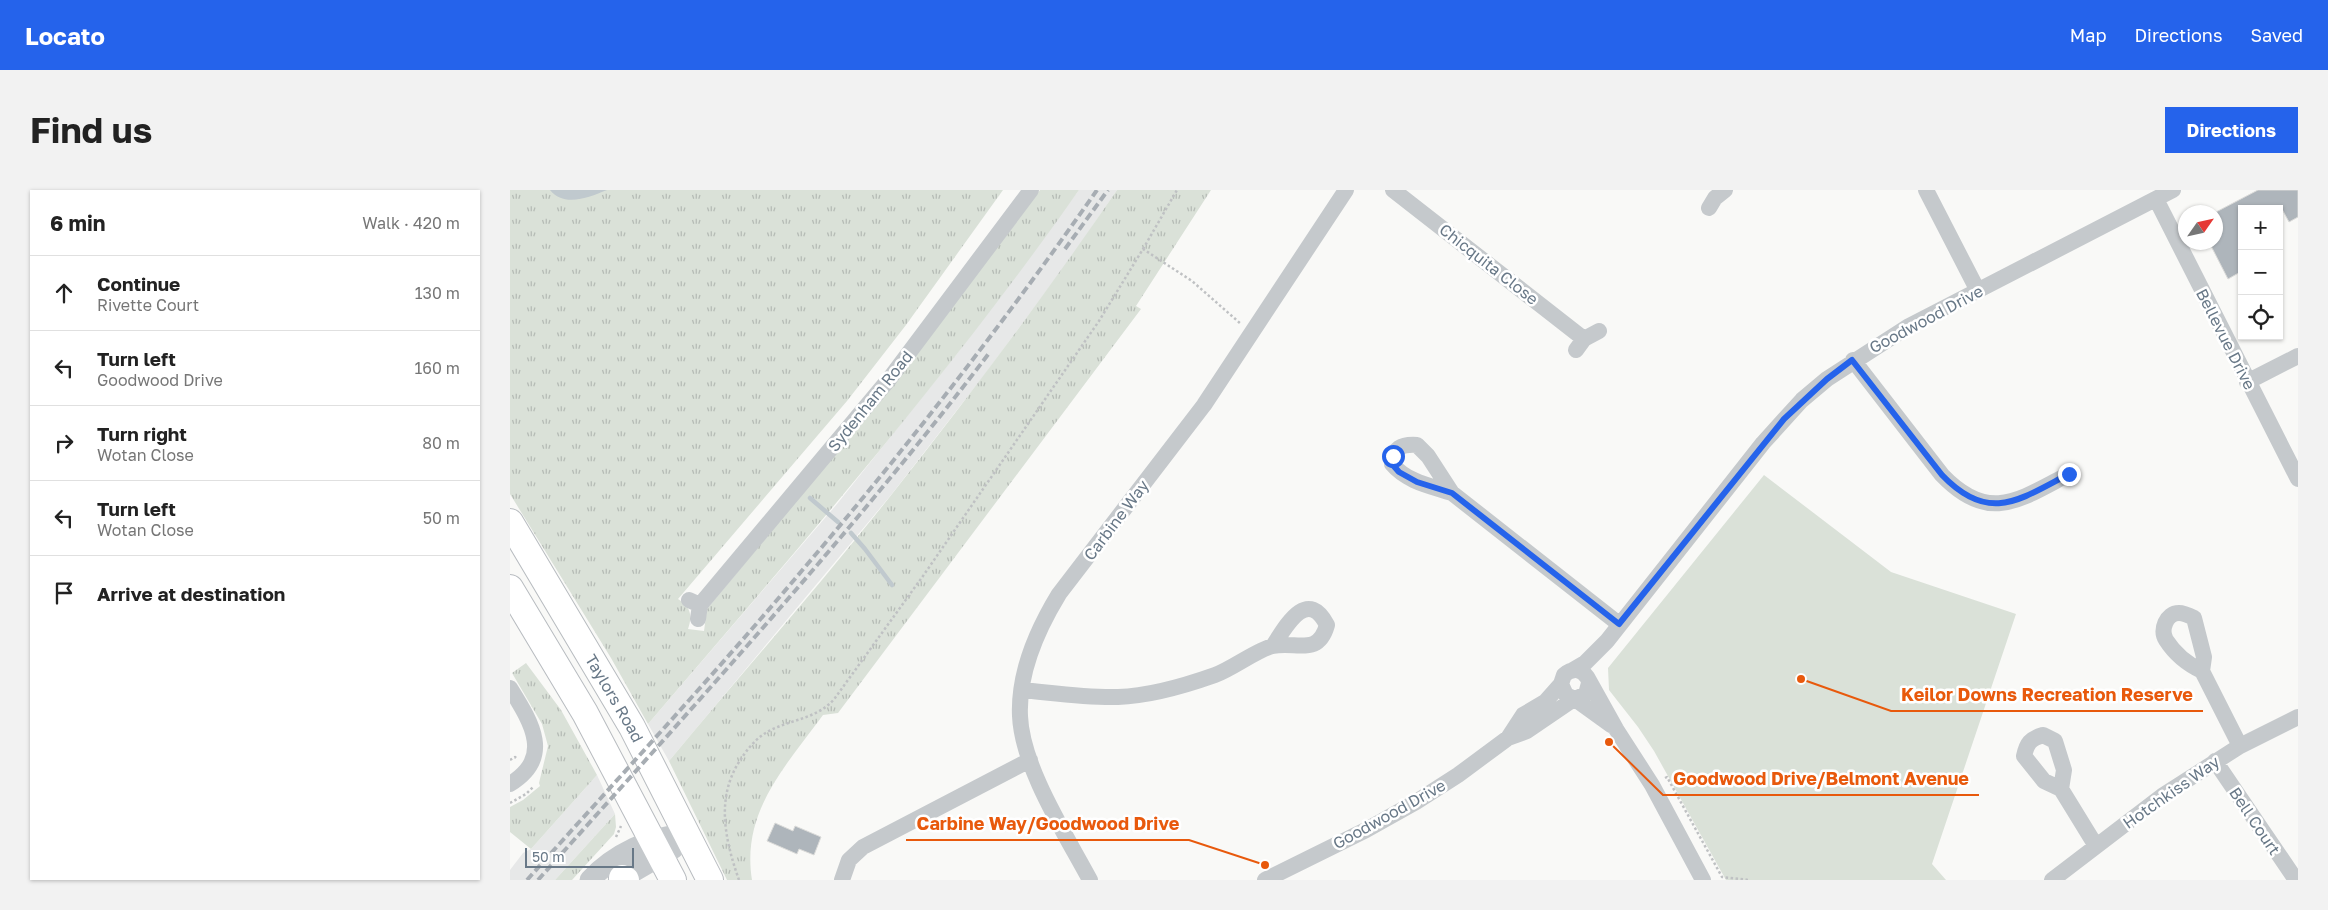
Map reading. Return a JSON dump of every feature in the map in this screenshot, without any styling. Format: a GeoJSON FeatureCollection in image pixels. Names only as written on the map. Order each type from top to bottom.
{"type":"FeatureCollection","features":[{"type":"Feature","properties":{"kind":"main road","name":"Taylors Road"},"geometry":{"type":"LineString","coordinates":[[510,522],[632,727],[710,880]]}},
{"type":"Feature","properties":{"kind":"main road","name":"Taylors Road"},"geometry":{"type":"LineString","coordinates":[[510,588],[570,687],[673,880]]}},
{"type":"Feature","properties":{"kind":"street","name":"Sydenham Road"},"geometry":{"type":"LineString","coordinates":[[696,608],[890,378],[1031,190]]}},
{"type":"Feature","properties":{"kind":"street","name":"Carbine Way"},"geometry":{"type":"LineString","coordinates":[[1090,880],[1041,786],[1030,760],[1020,716],[1022,690],[1029,653],[1043,620],[1059,594],[1204,405],[1346,190]]}},
{"type":"Feature","properties":{"kind":"street","name":"Chicquita Close"},"geometry":{"type":"LineString","coordinates":[[1393,190],[1586,340]]}},
{"type":"Feature","properties":{"kind":"street"},"geometry":{"type":"LineString","coordinates":[[1926,190],[1978,291]]}},
{"type":"Feature","properties":{"kind":"street","name":"Goodwood Drive"},"geometry":{"type":"LineString","coordinates":[[1573,670],[1585,662],[1607,640],[1784,419],[1827,379],[1852,360],[1909,326],[2173,190]]}},
{"type":"Feature","properties":{"kind":"street","name":"Bellevue Drive"},"geometry":{"type":"LineString","coordinates":[[2156,198],[2298,480]]}},
{"type":"Feature","properties":{"kind":"street"},"geometry":{"type":"LineString","coordinates":[[2247,382],[2298,356]]}},
{"type":"Feature","properties":{"kind":"street"},"geometry":{"type":"LineString","coordinates":[[1852,360],[1942,475],[1956,490],[1972,500],[1992,504],[2020,500],[2069,474]]}},
{"type":"Feature","properties":{"kind":"street"},"geometry":{"type":"LineString","coordinates":[[1452,493],[1619,624]]}},
{"type":"Feature","properties":{"kind":"street","name":"Goodwood Drive"},"geometry":{"type":"LineString","coordinates":[[1589,682],[1603,654],[1607,640]]}},
{"type":"Feature","properties":{"kind":"street"},"geometry":{"type":"LineString","coordinates":[[1022,690],[1092,697],[1120,697],[1149,693],[1184,685],[1224,672],[1273,646]]}},
{"type":"Feature","properties":{"kind":"street"},"geometry":{"type":"LineString","coordinates":[[1616,729],[1575,699],[1566,695],[1561,684],[1564,674],[1573,670],[1585,673],[1616,729],[1652,785],[1703,880]]}},
{"type":"Feature","properties":{"kind":"street"},"geometry":{"type":"LineString","coordinates":[[2202,671],[2240,746]]}},
{"type":"Feature","properties":{"kind":"street"},"geometry":{"type":"LineString","coordinates":[[1575,699],[1586,694],[1589,682]]}},
{"type":"Feature","properties":{"kind":"street","name":"Goodwood Drive"},"geometry":{"type":"LineString","coordinates":[[1508,738],[1523,715],[1545,702],[1561,684]]}},
{"type":"Feature","properties":{"kind":"street"},"geometry":{"type":"LineString","coordinates":[[510,688],[532,727],[536,751],[530,766],[510,784]]}},
{"type":"Feature","properties":{"kind":"street","name":"Goodwood Drive"},"geometry":{"type":"LineString","coordinates":[[1265,880],[1366,830],[1416,802],[1458,775],[1508,738],[1527,731],[1575,699]]}},
{"type":"Feature","properties":{"kind":"street","name":"Hotchkiss Way"},"geometry":{"type":"LineString","coordinates":[[2052,880],[2162,796],[2240,746],[2298,717]]}},
{"type":"Feature","properties":{"kind":"street"},"geometry":{"type":"LineString","coordinates":[[842,880],[849,860],[863,847],[1030,760]]}},
{"type":"Feature","properties":{"kind":"street","name":"Bell Court"},"geometry":{"type":"LineString","coordinates":[[2215,761],[2296,880]]}},
{"type":"Feature","properties":{"kind":"street"},"geometry":{"type":"LineString","coordinates":[[2061,789],[2096,846]]}},
{"type":"Feature","properties":{"kind":"street"},"geometry":{"type":"LineString","coordinates":[[590,880],[614,861],[657,848],[675,847],[687,834]]}},
{"type":"Feature","properties":{"kind":"street"},"geometry":{"type":"LineString","coordinates":[[622,879],[657,848]]}},
{"type":"Feature","properties":{"kind":"path"},"geometry":{"type":"LineString","coordinates":[[739,880],[730,855],[725,827],[725,796],[733,770],[745,752],[770,730],[815,714],[828,707],[836,698],[918,584],[1093,329],[1177,190]]}},
{"type":"Feature","properties":{"kind":"path"},"geometry":{"type":"LineString","coordinates":[[1143,248],[1192,281],[1253,333]]}},
{"type":"Feature","properties":{"kind":"path"},"geometry":{"type":"LineString","coordinates":[[1652,785],[1667,777],[1722,877],[1749,880]]}},
{"type":"Feature","properties":{"kind":"path"},"geometry":{"type":"LineString","coordinates":[[614,840],[623,821]]}},
{"type":"Feature","properties":{"kind":"shaded area"},"geometry":{"type":"Polygon","coordinates":[[[550,190],[607,190],[585,198],[570,200],[562,199],[550,190]]]}},
{"type":"Feature","properties":{"kind":"shaded area"},"geometry":{"type":"Polygon","coordinates":[[[1079,190],[1117,190],[1070,259],[985,374],[891,495],[669,761],[648,724],[837,504],[959,351],[1079,190]]]}},
{"type":"Feature","properties":{"kind":"shaded area"},"geometry":{"type":"Polygon","coordinates":[[[597,775],[615,814],[555,880],[510,880],[510,870],[523,853],[531,849],[597,775]]]}},
{"type":"Feature","properties":{"kind":"green space"},"geometry":{"type":"Polygon","coordinates":[[[510,190],[1003,190],[906,325],[847,401],[678,599],[689,611],[688,629],[704,631],[707,609],[845,442],[1040,190],[1079,190],[977,328],[870,462],[648,724],[611,658],[510,494],[510,190]]]}},
{"type":"Feature","properties":{"kind":"green space"},"geometry":{"type":"Polygon","coordinates":[[[1117,190],[1211,190],[1136,306],[1141,309],[838,713],[823,715],[781,771],[760,811],[753,832],[750,855],[752,880],[727,880],[669,761],[892,494],[1007,344],[1117,190]]]}},
{"type":"Feature","properties":{"kind":"green space"},"geometry":{"type":"Polygon","coordinates":[[[1764,475],[1891,572],[2016,614],[1932,864],[1946,880],[1726,880],[1654,751],[1609,690],[1608,668],[1764,475]]]}},
{"type":"Feature","properties":{"kind":"green space"},"geometry":{"type":"Polygon","coordinates":[[[526,663],[561,710],[597,775],[531,849],[510,832],[510,807],[523,800],[540,786],[539,783],[548,746],[542,724],[512,673],[526,663]]]}},
{"type":"Feature","properties":{"kind":"green space"},"geometry":{"type":"Polygon","coordinates":[[[615,814],[616,827],[614,834],[572,880],[555,880],[615,814]]]}},
{"type":"Feature","properties":{"kind":"building"},"geometry":{"type":"Polygon","coordinates":[[[2258,190],[2298,190],[2298,217],[2289,222],[2283,211],[2283,205],[2238,205],[2238,273],[2228,279],[2213,250],[2223,250],[2223,208],[2258,190]]]}},
{"type":"Feature","properties":{"kind":"building"},"geometry":{"type":"Polygon","coordinates":[[[775,823],[793,831],[795,826],[821,837],[814,855],[799,849],[797,854],[767,841],[775,823]]]}},
{"type":"Feature","properties":{"kind":"waterway"},"geometry":{"type":"LineString","coordinates":[[810,498],[838,522]]}},
{"type":"Feature","properties":{"kind":"waterway"},"geometry":{"type":"LineString","coordinates":[[851,533],[892,585]]}},
{"type":"Feature","properties":{"kind":"railway"},"geometry":{"type":"LineString","coordinates":[[527,880],[737,646],[843,521],[919,429],[992,335],[1097,190]]}},
{"type":"Feature","properties":{"kind":"railway"},"geometry":{"type":"LineString","coordinates":[[1065,249],[1108,190]]}},
{"type":"Feature","properties":{"kind":"railway"},"geometry":{"type":"LineString","coordinates":[[538,880],[712,686],[826,555],[990,352]]}},
{"type":"Feature","properties":{"kind":"place","name":"Keilor Downs Recreation Reserve"},"geometry":{"type":"Point","coordinates":[1801,679]}},
{"type":"Feature","properties":{"kind":"place","name":"Goodwood Drive/Belmont Avenue"},"geometry":{"type":"Point","coordinates":[1609,742]}},
{"type":"Feature","properties":{"kind":"place","name":"Carbine Way/Goodwood Drive"},"geometry":{"type":"Point","coordinates":[1265,865]}},
{"type":"Feature","properties":{"kind":"route"},"geometry":{"type":"LineString","coordinates":[[1393,456],[1392,464],[1399,472],[1417,482],[1452,493],[1619,624],[1784,419],[1802,400],[1852,360],[1942,475],[1956,490],[1972,500],[1992,504],[2020,500],[2069,474]]}}]}
